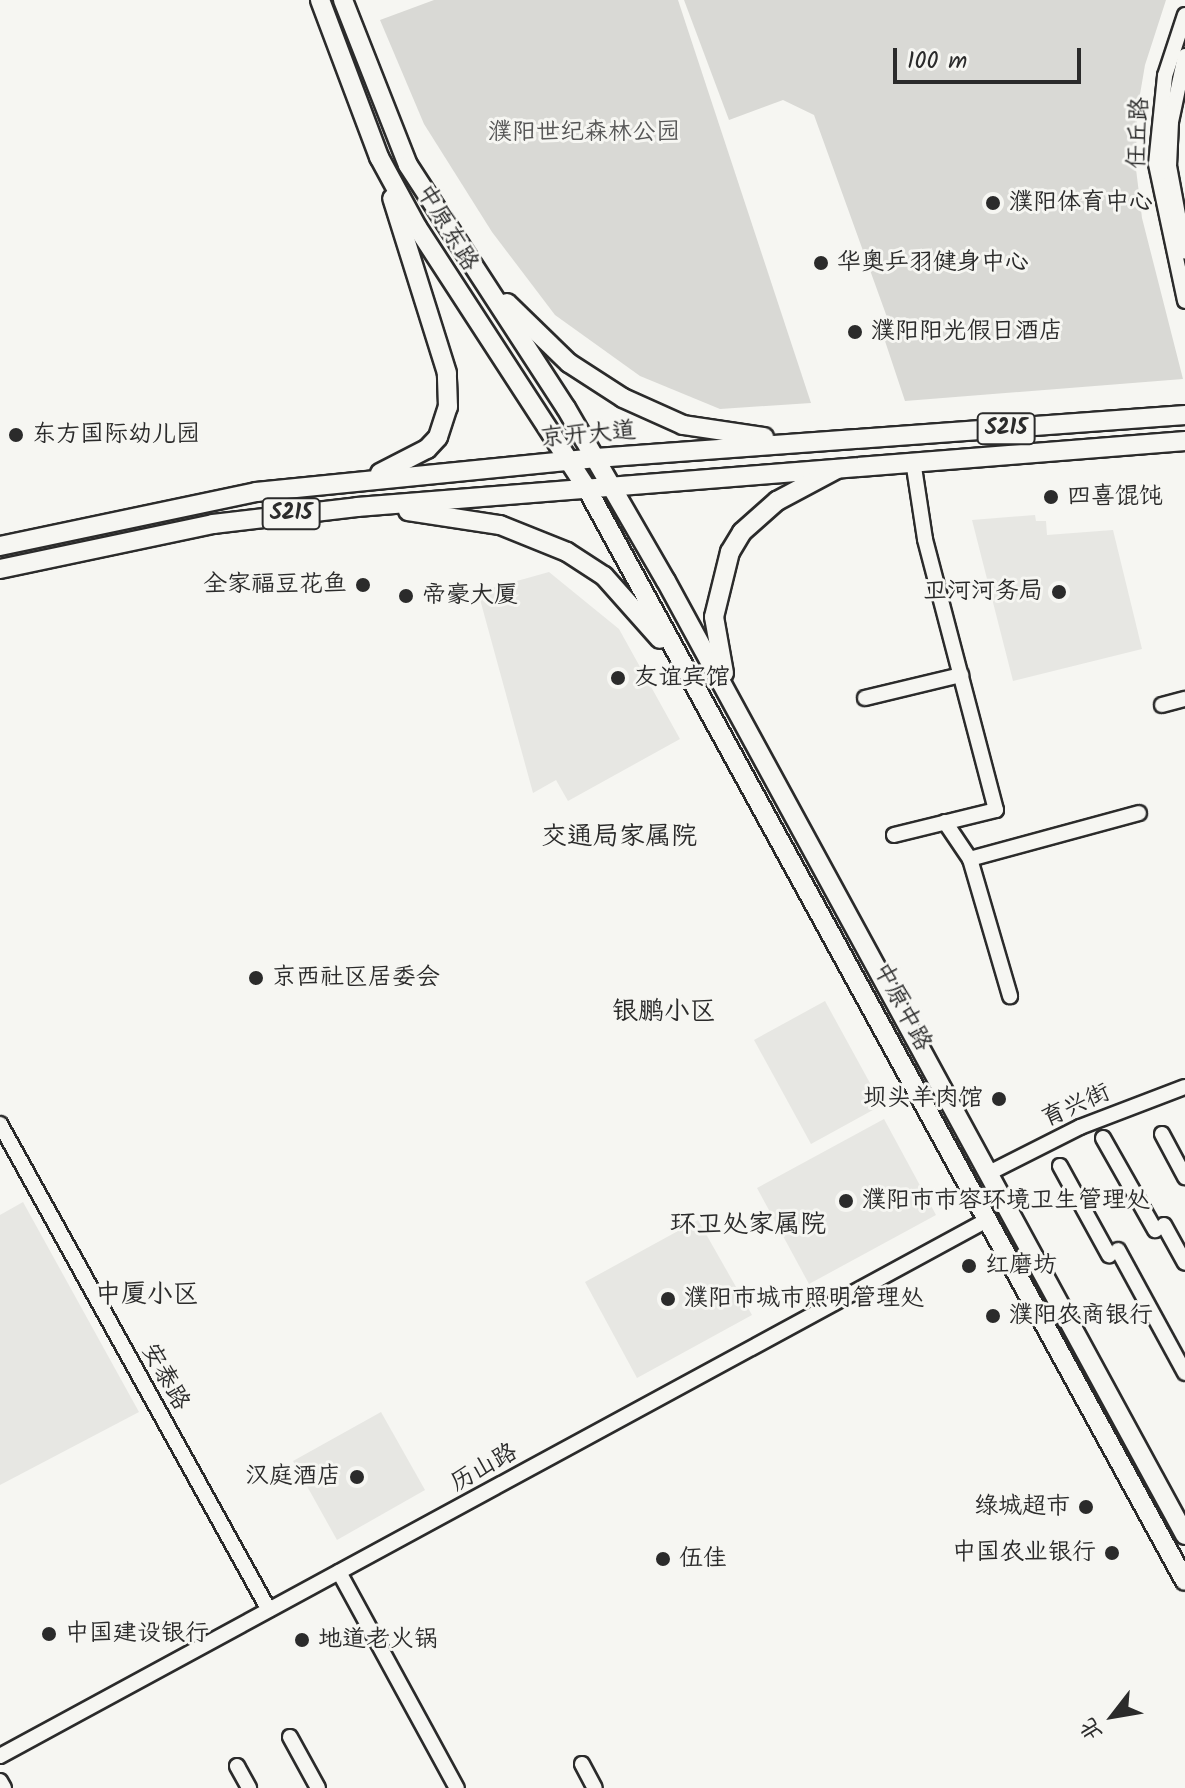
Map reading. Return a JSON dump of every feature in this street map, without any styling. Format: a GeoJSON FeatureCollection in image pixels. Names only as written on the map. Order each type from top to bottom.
{"type":"FeatureCollection","features":[{"type":"Feature","properties":{"kind":"main road","name":"中原东路"},"geometry":{"type":"LineString","coordinates":[[320,0],[379,157],[439,266],[569,460]]}},
{"type":"Feature","properties":{"kind":"main road","name":"中原东路"},"geometry":{"type":"LineString","coordinates":[[343,0],[399,148],[596,458]]}},
{"type":"Feature","properties":{"kind":"main road"},"geometry":{"type":"LineString","coordinates":[[317,486],[405,463],[438,437],[448,407],[447,373],[379,157]]}},
{"type":"Feature","properties":{"kind":"main road"},"geometry":{"type":"LineString","coordinates":[[474,268],[569,363],[654,414],[724,434],[827,442]]}},
{"type":"Feature","properties":{"kind":"main road","name":"京开大道"},"geometry":{"type":"LineString","coordinates":[[0,546],[210,499],[317,486],[569,460],[1185,415]]}},
{"type":"Feature","properties":{"kind":"main road","name":"S215"},"geometry":{"type":"LineString","coordinates":[[0,569],[199,527],[357,507],[846,465],[1185,441]]}},
{"type":"Feature","properties":{"kind":"main road","name":"中原中路"},"geometry":{"type":"LineString","coordinates":[[596,458],[1185,1535]]}},
{"type":"Feature","properties":{"kind":"main road","name":"中原中路"},"geometry":{"type":"LineString","coordinates":[[569,460],[722,731],[1185,1581]]}},
{"type":"Feature","properties":{"kind":"main road"},"geometry":{"type":"LineString","coordinates":[[736,710],[714,617],[730,552],[768,508],[846,465]]}},
{"type":"Feature","properties":{"kind":"main road"},"geometry":{"type":"LineString","coordinates":[[357,507],[446,514],[500,525],[586,563],[652,629],[722,731]]}},
{"type":"Feature","properties":{"kind":"street","name":"任丘路"},"geometry":{"type":"LineString","coordinates":[[1185,15],[1165,76],[1156,164],[1185,301]]}},
{"type":"Feature","properties":{"kind":"street","name":"任丘路"},"geometry":{"type":"LineString","coordinates":[[1185,56],[1171,122],[1170,172],[1185,252]]}},
{"type":"Feature","properties":{"kind":"street"},"geometry":{"type":"LineString","coordinates":[[1170,172],[1185,168]]}},
{"type":"Feature","properties":{"kind":"street"},"geometry":{"type":"LineString","coordinates":[[894,835],[996,810],[925,539],[913,461]]}},
{"type":"Feature","properties":{"kind":"street"},"geometry":{"type":"LineString","coordinates":[[865,698],[961,675]]}},
{"type":"Feature","properties":{"kind":"street"},"geometry":{"type":"LineString","coordinates":[[1162,705],[1185,699]]}},
{"type":"Feature","properties":{"kind":"street"},"geometry":{"type":"LineString","coordinates":[[970,859],[1139,813]]}},
{"type":"Feature","properties":{"kind":"street"},"geometry":{"type":"LineString","coordinates":[[945,822],[970,859],[1010,996]]}},
{"type":"Feature","properties":{"kind":"street","name":"育兴街"},"geometry":{"type":"LineString","coordinates":[[989,1173],[1080,1127],[1185,1087]]}},
{"type":"Feature","properties":{"kind":"street","name":"安泰路"},"geometry":{"type":"LineString","coordinates":[[0,1124],[269,1610]]}},
{"type":"Feature","properties":{"kind":"street"},"geometry":{"type":"LineString","coordinates":[[1162,1134],[1185,1177]]}},
{"type":"Feature","properties":{"kind":"street"},"geometry":{"type":"LineString","coordinates":[[1103,1138],[1185,1263]]}},
{"type":"Feature","properties":{"kind":"street"},"geometry":{"type":"LineString","coordinates":[[1060,1166],[1185,1373]]}},
{"type":"Feature","properties":{"kind":"street","name":"历山路"},"geometry":{"type":"LineString","coordinates":[[0,1756],[989,1219]]}},
{"type":"Feature","properties":{"kind":"street"},"geometry":{"type":"LineString","coordinates":[[339,1572],[457,1788]]}},
{"type":"Feature","properties":{"kind":"street"},"geometry":{"type":"LineString","coordinates":[[290,1737],[318,1788]]}},
{"type":"Feature","properties":{"kind":"street"},"geometry":{"type":"LineString","coordinates":[[582,1764],[595,1788]]}},
{"type":"Feature","properties":{"kind":"street"},"geometry":{"type":"LineString","coordinates":[[237,1766],[249,1788]]}},
{"type":"Feature","properties":{"kind":"street"},"geometry":{"type":"LineString","coordinates":[[0,1781],[4,1788]]}},
{"type":"Feature","properties":{"kind":"shaded area","name":"卫河河务局"},"geometry":{"type":"Polygon","coordinates":[[[1035,515],[1036,521],[1046,521],[1047,535],[1113,530],[1142,649],[1013,681],[972,520],[1035,515]]]}},
{"type":"Feature","properties":{"kind":"shaded area"},"geometry":{"type":"Polygon","coordinates":[[[549,572],[619,629],[680,739],[568,801],[556,780],[533,793],[478,592],[549,572]]]}},
{"type":"Feature","properties":{"kind":"shaded area"},"geometry":{"type":"Polygon","coordinates":[[[825,1001],[882,1105],[811,1144],[754,1040],[825,1001]]]}},
{"type":"Feature","properties":{"kind":"shaded area","name":"濮阳市市容环境卫生管理处"},"geometry":{"type":"Polygon","coordinates":[[[884,1119],[936,1215],[809,1284],[757,1188],[884,1119]]]}},
{"type":"Feature","properties":{"kind":"shaded area"},"geometry":{"type":"Polygon","coordinates":[[[23,1202],[139,1412],[0,1485],[0,1215],[23,1202]]]}},
{"type":"Feature","properties":{"kind":"shaded area","name":"濮阳市城市照明管理处"},"geometry":{"type":"Polygon","coordinates":[[[698,1220],[752,1315],[637,1378],[585,1282],[698,1220]]]}},
{"type":"Feature","properties":{"kind":"shaded area"},"geometry":{"type":"Polygon","coordinates":[[[381,1412],[425,1490],[337,1540],[293,1461],[381,1412]]]}},
{"type":"Feature","properties":{"kind":"green space","name":"濮阳世纪森林公园"},"geometry":{"type":"Polygon","coordinates":[[[434,0],[678,0],[811,403],[720,409],[640,376],[555,315],[492,232],[424,124],[380,20],[434,0]]]}},
{"type":"Feature","properties":{"kind":"green space","name":"濮阳体育中心"},"geometry":{"type":"Polygon","coordinates":[[[684,0],[1166,0],[1145,65],[1137,112],[1136,169],[1142,218],[1183,379],[905,401],[879,323],[888,320],[814,115],[783,100],[729,120],[684,0]]]}},
{"type":"Feature","properties":{"kind":"place","name":"濮阳体育中心"},"geometry":{"type":"Point","coordinates":[993,203]}},
{"type":"Feature","properties":{"kind":"place","name":"华奥乒羽健身中心"},"geometry":{"type":"Point","coordinates":[821,263]}},
{"type":"Feature","properties":{"kind":"place","name":"濮阳阳光假日酒店"},"geometry":{"type":"Point","coordinates":[855,332]}},
{"type":"Feature","properties":{"kind":"place","name":"东方国际幼儿园"},"geometry":{"type":"Point","coordinates":[16,435]}},
{"type":"Feature","properties":{"kind":"place","name":"四喜馄饨"},"geometry":{"type":"Point","coordinates":[1051,497]}},
{"type":"Feature","properties":{"kind":"place","name":"全家福豆花鱼"},"geometry":{"type":"Point","coordinates":[363,585]}},
{"type":"Feature","properties":{"kind":"place","name":"卫河河务局"},"geometry":{"type":"Point","coordinates":[1059,592]}},
{"type":"Feature","properties":{"kind":"place","name":"帝豪大厦"},"geometry":{"type":"Point","coordinates":[406,596]}},
{"type":"Feature","properties":{"kind":"place","name":"友谊宾馆"},"geometry":{"type":"Point","coordinates":[618,678]}},
{"type":"Feature","properties":{"kind":"place","name":"京西社区居委会"},"geometry":{"type":"Point","coordinates":[256,978]}},
{"type":"Feature","properties":{"kind":"place","name":"坝头羊肉馆"},"geometry":{"type":"Point","coordinates":[999,1099]}},
{"type":"Feature","properties":{"kind":"place","name":"濮阳市市容环境卫生管理处"},"geometry":{"type":"Point","coordinates":[846,1201]}},
{"type":"Feature","properties":{"kind":"place","name":"红磨坊"},"geometry":{"type":"Point","coordinates":[969,1266]}},
{"type":"Feature","properties":{"kind":"place","name":"濮阳市城市照明管理处"},"geometry":{"type":"Point","coordinates":[668,1299]}},
{"type":"Feature","properties":{"kind":"place","name":"濮阳农商银行"},"geometry":{"type":"Point","coordinates":[993,1316]}},
{"type":"Feature","properties":{"kind":"place","name":"汉庭酒店"},"geometry":{"type":"Point","coordinates":[357,1477]}},
{"type":"Feature","properties":{"kind":"place","name":"绿城超市"},"geometry":{"type":"Point","coordinates":[1086,1507]}},
{"type":"Feature","properties":{"kind":"place","name":"中国农业银行"},"geometry":{"type":"Point","coordinates":[1112,1553]}},
{"type":"Feature","properties":{"kind":"place","name":"伍佳"},"geometry":{"type":"Point","coordinates":[663,1559]}},
{"type":"Feature","properties":{"kind":"place","name":"中国建设银行"},"geometry":{"type":"Point","coordinates":[49,1634]}},
{"type":"Feature","properties":{"kind":"place","name":"地道老火锅"},"geometry":{"type":"Point","coordinates":[302,1640]}},
{"type":"Feature","properties":{"kind":"district","name":"交通局家属院"},"geometry":{"type":"Point","coordinates":[619,838]}},
{"type":"Feature","properties":{"kind":"district","name":"银鹏小区"},"geometry":{"type":"Point","coordinates":[664,1013]}},
{"type":"Feature","properties":{"kind":"district","name":"环卫处家属院"},"geometry":{"type":"Point","coordinates":[748,1226]}},
{"type":"Feature","properties":{"kind":"district","name":"中厦小区"},"geometry":{"type":"Point","coordinates":[147,1296]}}]}
